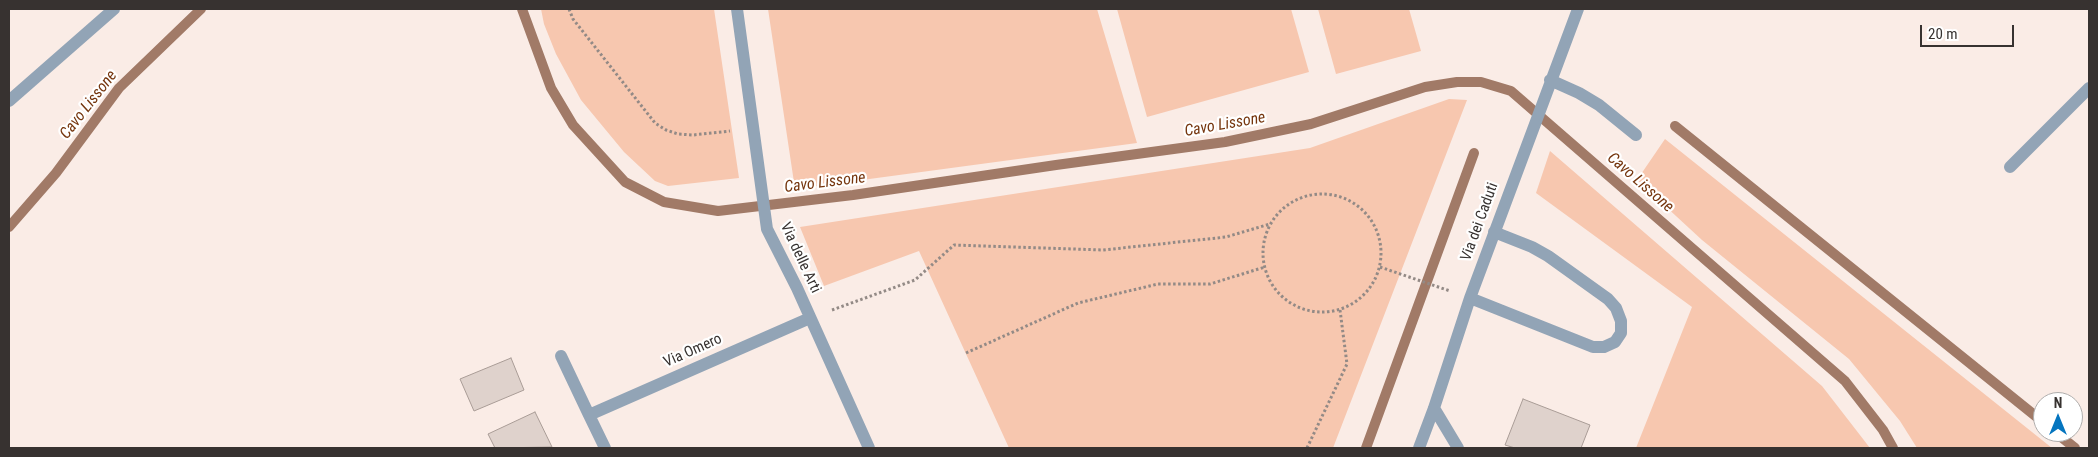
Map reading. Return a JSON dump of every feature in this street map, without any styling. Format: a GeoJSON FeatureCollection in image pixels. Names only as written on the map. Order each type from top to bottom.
{"type":"FeatureCollection","features":[{"type":"Feature","properties":{"kind":"street"},"geometry":{"type":"LineString","coordinates":[[9,101],[114,9]]}},
{"type":"Feature","properties":{"kind":"street","name":"Via delle Arti"},"geometry":{"type":"LineString","coordinates":[[736,9],[767,229],[798,288],[869,448]]}},
{"type":"Feature","properties":{"kind":"street","name":"Via dei Caduti"},"geometry":{"type":"LineString","coordinates":[[1419,448],[1470,298],[1578,9]]}},
{"type":"Feature","properties":{"kind":"street"},"geometry":{"type":"LineString","coordinates":[[1550,80],[1579,93],[1599,105],[1636,135]]}},
{"type":"Feature","properties":{"kind":"street"},"geometry":{"type":"LineString","coordinates":[[2010,167],[2089,88]]}},
{"type":"Feature","properties":{"kind":"street"},"geometry":{"type":"LineString","coordinates":[[1470,298],[1593,347],[1604,347],[1615,342],[1621,334],[1621,321],[1616,308],[1608,299],[1532,247],[1494,232]]}},
{"type":"Feature","properties":{"kind":"street","name":"Via Omero"},"geometry":{"type":"LineString","coordinates":[[589,415],[810,318]]}},
{"type":"Feature","properties":{"kind":"street"},"geometry":{"type":"LineString","coordinates":[[561,356],[605,448]]}},
{"type":"Feature","properties":{"kind":"street"},"geometry":{"type":"LineString","coordinates":[[1434,408],[1458,448]]}},
{"type":"Feature","properties":{"kind":"path"},"geometry":{"type":"LineString","coordinates":[[568,9],[573,19],[656,123],[666,130],[678,134],[693,135],[753,129]]}},
{"type":"Feature","properties":{"kind":"path"},"geometry":{"type":"LineString","coordinates":[[1316,194],[1335,195],[1352,202],[1367,214],[1377,230],[1382,248],[1380,267],[1372,286],[1358,300],[1340,310],[1319,312],[1299,308],[1282,297],[1269,281],[1263,262],[1264,241],[1270,224],[1282,209],[1298,199],[1316,194]]}},
{"type":"Feature","properties":{"kind":"path"},"geometry":{"type":"LineString","coordinates":[[810,318],[916,280],[954,245],[1103,250],[1226,238],[1270,224]]}},
{"type":"Feature","properties":{"kind":"path"},"geometry":{"type":"LineString","coordinates":[[966,353],[1078,302],[1158,284],[1210,284],[1265,267]]}},
{"type":"Feature","properties":{"kind":"path"},"geometry":{"type":"LineString","coordinates":[[1380,267],[1439,287]]}},
{"type":"Feature","properties":{"kind":"path"},"geometry":{"type":"LineString","coordinates":[[1307,448],[1347,364],[1340,310]]}},
{"type":"Feature","properties":{"kind":"shaded area"},"geometry":{"type":"Polygon","coordinates":[[[541,9],[714,9],[739,178],[668,186],[655,181],[624,152],[581,100],[556,54],[544,24],[541,9]]]}},
{"type":"Feature","properties":{"kind":"shaded area"},"geometry":{"type":"Polygon","coordinates":[[[768,9],[1097,9],[1137,143],[795,189],[768,9]]]}},
{"type":"Feature","properties":{"kind":"shaded area"},"geometry":{"type":"Polygon","coordinates":[[[1117,9],[1291,9],[1309,72],[1147,117],[1117,9]]]}},
{"type":"Feature","properties":{"kind":"shaded area"},"geometry":{"type":"Polygon","coordinates":[[[1318,9],[1409,9],[1421,51],[1336,74],[1318,9]]]}},
{"type":"Feature","properties":{"kind":"shaded area"},"geometry":{"type":"Polygon","coordinates":[[[1449,99],[1467,100],[1333,448],[1009,448],[919,251],[824,286],[800,227],[1310,148],[1449,99]]]}},
{"type":"Feature","properties":{"kind":"shaded area"},"geometry":{"type":"Polygon","coordinates":[[[1665,139],[2033,433],[2033,442],[2044,442],[2052,448],[1917,448],[1900,421],[1849,359],[1702,240],[1637,180],[1665,139]]]}},
{"type":"Feature","properties":{"kind":"shaded area"},"geometry":{"type":"Polygon","coordinates":[[[1550,151],[1822,386],[1870,448],[1636,448],[1692,307],[1536,193],[1550,151]]]}},
{"type":"Feature","properties":{"kind":"building"},"geometry":{"type":"Polygon","coordinates":[[[511,358],[524,390],[474,411],[460,379],[511,358]]]}},
{"type":"Feature","properties":{"kind":"building"},"geometry":{"type":"Polygon","coordinates":[[[1523,399],[1590,425],[1581,448],[1515,448],[1505,445],[1523,399]]]}},
{"type":"Feature","properties":{"kind":"building"},"geometry":{"type":"Polygon","coordinates":[[[535,412],[552,447],[495,448],[488,434],[535,412]]]}},
{"type":"Feature","properties":{"kind":"waterway","name":"Cavo Lissone"},"geometry":{"type":"LineString","coordinates":[[9,227],[56,173],[119,88],[201,9]]}},
{"type":"Feature","properties":{"kind":"waterway","name":"Cavo Lissone"},"geometry":{"type":"LineString","coordinates":[[522,9],[551,88],[573,125],[625,182],[664,202],[718,211],[853,195],[1225,142],[1311,124],[1425,87],[1457,82],[1481,82],[1511,91],[1845,381],[1883,430],[1893,448]]}},
{"type":"Feature","properties":{"kind":"waterway"},"geometry":{"type":"LineString","coordinates":[[1675,126],[2033,414]]}},
{"type":"Feature","properties":{"kind":"waterway"},"geometry":{"type":"LineString","coordinates":[[1366,448],[1474,153]]}},
{"type":"Feature","properties":{"kind":"waterway"},"geometry":{"type":"LineString","coordinates":[[2068,442],[2075,448]]}}]}
